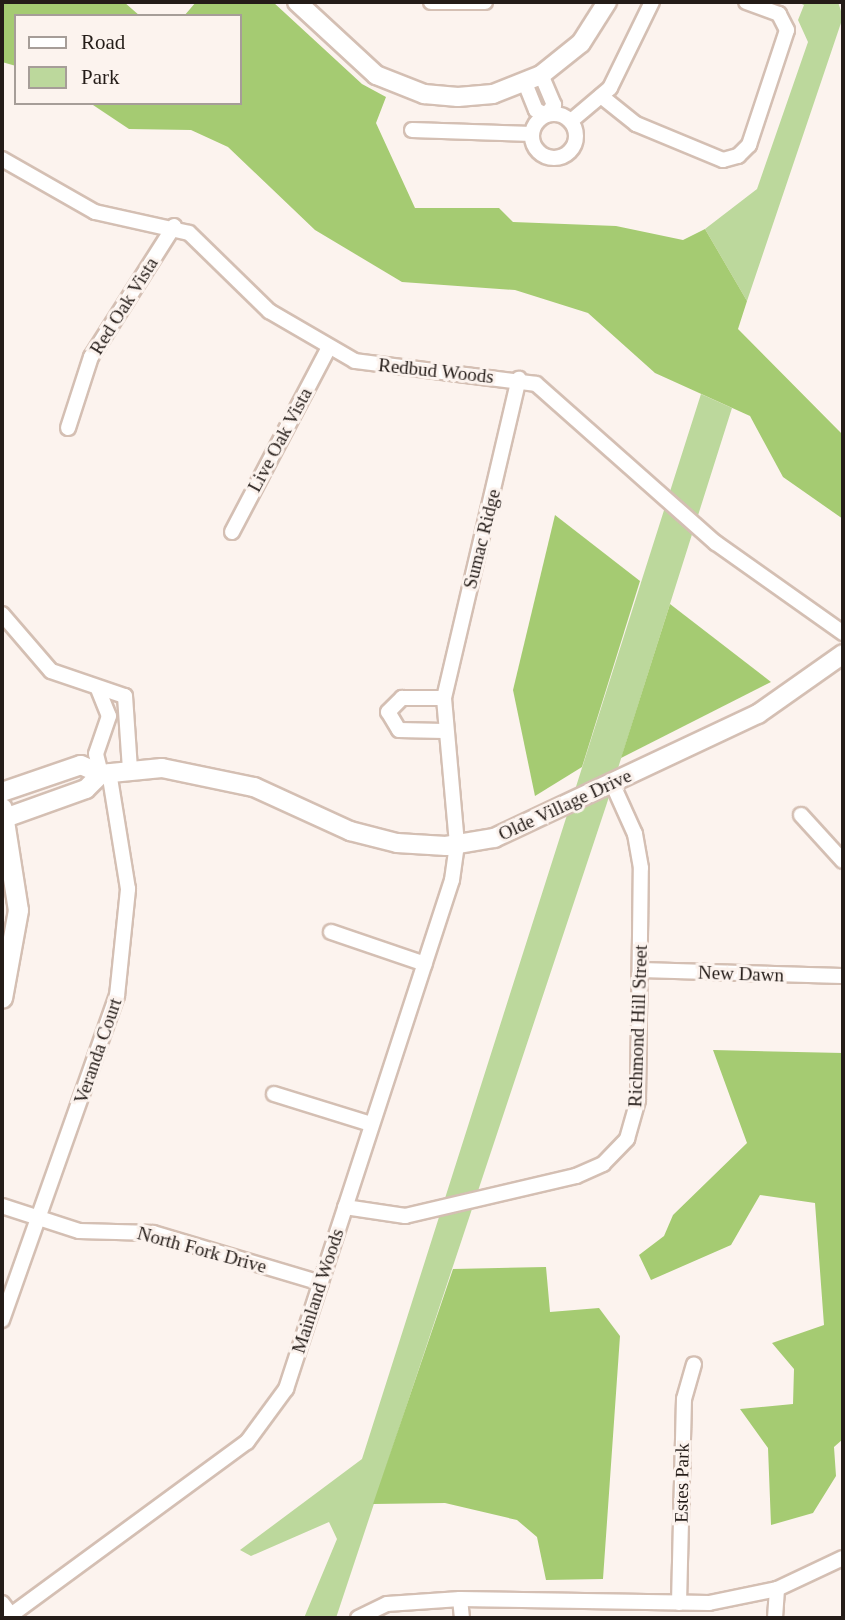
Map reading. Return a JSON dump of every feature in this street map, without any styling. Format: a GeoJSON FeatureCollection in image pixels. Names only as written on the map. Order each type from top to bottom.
{"type":"FeatureCollection","features":[{"type":"Feature","properties":{"kind":"main road"},"geometry":{"type":"LineString","coordinates":[[2,998],[18,910],[4,813]]}},
{"type":"Feature","properties":{"kind":"street"},"geometry":{"type":"LineString","coordinates":[[297,2],[362,66],[408,89],[476,96],[533,79],[581,43],[607,2]]}},
{"type":"Feature","properties":{"kind":"street"},"geometry":{"type":"LineString","coordinates":[[431,2],[485,2]]}},
{"type":"Feature","properties":{"kind":"street"},"geometry":{"type":"LineString","coordinates":[[570,121],[601,96],[652,2]]}},
{"type":"Feature","properties":{"kind":"street"},"geometry":{"type":"LineString","coordinates":[[601,96],[636,124],[723,160],[738,156],[749,145],[787,30],[779,14],[746,2]]}},
{"type":"Feature","properties":{"kind":"street"},"geometry":{"type":"LineString","coordinates":[[532,134],[554,105],[533,79]]}},
{"type":"Feature","properties":{"kind":"street"},"geometry":{"type":"LineString","coordinates":[[546,115],[570,121]]}},
{"type":"Feature","properties":{"kind":"street"},"geometry":{"type":"LineString","coordinates":[[532,134],[543,155],[564,156],[576,138],[570,121]]}},
{"type":"Feature","properties":{"kind":"street"},"geometry":{"type":"LineString","coordinates":[[412,130],[532,134]]}},
{"type":"Feature","properties":{"kind":"street","name":"Redbud Woods"},"geometry":{"type":"LineString","coordinates":[[2,159],[95,212],[174,226],[203,243],[269,311],[328,349],[403,371],[519,379],[552,395],[607,452],[716,543],[843,633]]}},
{"type":"Feature","properties":{"kind":"street","name":"Red Oak Vista"},"geometry":{"type":"LineString","coordinates":[[68,428],[91,357],[174,226]]}},
{"type":"Feature","properties":{"kind":"street","name":"Live Oak Vista"},"geometry":{"type":"LineString","coordinates":[[232,532],[328,349]]}},
{"type":"Feature","properties":{"kind":"street","name":"Sumac Ridge"},"geometry":{"type":"LineString","coordinates":[[457,844],[444,731],[444,698],[519,379]]}},
{"type":"Feature","properties":{"kind":"street"},"geometry":{"type":"LineString","coordinates":[[2,614],[51,671],[125,696],[130,769]]}},
{"type":"Feature","properties":{"kind":"street","name":"Olde Village Drive"},"geometry":{"type":"LineString","coordinates":[[2,792],[80,765],[105,773],[130,769],[202,772],[373,838],[457,844],[522,828],[777,703],[843,654]]}},
{"type":"Feature","properties":{"kind":"street","name":"Veranda Court"},"geometry":{"type":"LineString","coordinates":[[2,1320],[107,1030],[123,963],[125,848],[105,773],[96,754],[109,716],[98,689]]}},
{"type":"Feature","properties":{"kind":"street"},"geometry":{"type":"LineString","coordinates":[[444,698],[402,698],[388,712],[399,730],[444,731]]}},
{"type":"Feature","properties":{"kind":"street","name":"Olde Village Drive"},"geometry":{"type":"LineString","coordinates":[[4,813],[86,789],[105,773]]}},
{"type":"Feature","properties":{"kind":"street","name":"Richmond Hill Street"},"geometry":{"type":"LineString","coordinates":[[345,1207],[412,1215],[603,1164],[634,1123],[639,970],[639,851],[612,783]]}},
{"type":"Feature","properties":{"kind":"street"},"geometry":{"type":"LineString","coordinates":[[801,815],[843,861]]}},
{"type":"Feature","properties":{"kind":"street","name":"Mainland Woods"},"geometry":{"type":"LineString","coordinates":[[6,1612],[262,1427],[286,1389],[425,964],[457,844]]}},
{"type":"Feature","properties":{"kind":"street"},"geometry":{"type":"LineString","coordinates":[[331,932],[425,964]]}},
{"type":"Feature","properties":{"kind":"street","name":"New Dawn"},"geometry":{"type":"LineString","coordinates":[[639,970],[843,976]]}},
{"type":"Feature","properties":{"kind":"street"},"geometry":{"type":"LineString","coordinates":[[274,1094],[371,1125]]}},
{"type":"Feature","properties":{"kind":"street","name":"North Fork Drive"},"geometry":{"type":"LineString","coordinates":[[2,1206],[79,1231],[153,1233],[321,1283]]}},
{"type":"Feature","properties":{"kind":"street","name":"Estes Park"},"geometry":{"type":"LineString","coordinates":[[679,1603],[684,1399],[694,1364]]}},
{"type":"Feature","properties":{"kind":"street"},"geometry":{"type":"LineString","coordinates":[[358,1618],[387,1604],[460,1599],[679,1603],[777,1589],[843,1558]]}},
{"type":"Feature","properties":{"kind":"street"},"geometry":{"type":"LineString","coordinates":[[775,1618],[777,1589]]}},
{"type":"Feature","properties":{"kind":"street"},"geometry":{"type":"LineString","coordinates":[[460,1599],[462,1618]]}},
{"type":"Feature","properties":{"kind":"green space"},"geometry":{"type":"Polygon","coordinates":[[[2,2],[124,2],[138,14],[14,14],[14,65],[2,62],[2,2]]]}},
{"type":"Feature","properties":{"kind":"green space"},"geometry":{"type":"Polygon","coordinates":[[[196,2],[273,2],[362,84],[386,97],[376,123],[415,208],[499,208],[513,222],[616,226],[683,240],[705,229],[747,301],[738,329],[843,435],[843,519],[783,477],[750,416],[655,373],[588,313],[515,290],[402,282],[315,230],[228,147],[191,130],[129,129],[93,105],[242,105],[242,14],[186,14],[196,2]]]}},
{"type":"Feature","properties":{"kind":"green space"},"geometry":{"type":"Polygon","coordinates":[[[797,2],[838,2],[843,17],[747,301],[705,229],[757,189],[808,42],[798,20],[804,5],[797,2]]]}},
{"type":"Feature","properties":{"kind":"green space"},"geometry":{"type":"Polygon","coordinates":[[[701,394],[732,408],[607,803],[336,1618],[304,1618],[337,1539],[329,1522],[251,1556],[240,1550],[362,1459],[701,394]]]}},
{"type":"Feature","properties":{"kind":"green space"},"geometry":{"type":"Polygon","coordinates":[[[555,515],[640,581],[582,767],[535,796],[513,690],[555,515]]]}},
{"type":"Feature","properties":{"kind":"green space"},"geometry":{"type":"Polygon","coordinates":[[[670,604],[771,682],[621,758],[670,604]]]}},
{"type":"Feature","properties":{"kind":"green space"},"geometry":{"type":"Polygon","coordinates":[[[713,1050],[843,1053],[843,1439],[834,1447],[836,1476],[813,1513],[771,1525],[768,1448],[740,1409],[793,1404],[794,1369],[772,1343],[824,1325],[815,1203],[760,1195],[731,1245],[651,1280],[639,1255],[664,1236],[673,1215],[747,1143],[713,1050]]]}},
{"type":"Feature","properties":{"kind":"green space"},"geometry":{"type":"Polygon","coordinates":[[[546,1267],[550,1312],[599,1308],[620,1336],[603,1579],[546,1580],[537,1537],[517,1520],[445,1503],[373,1504],[453,1269],[546,1267]]]}}]}
